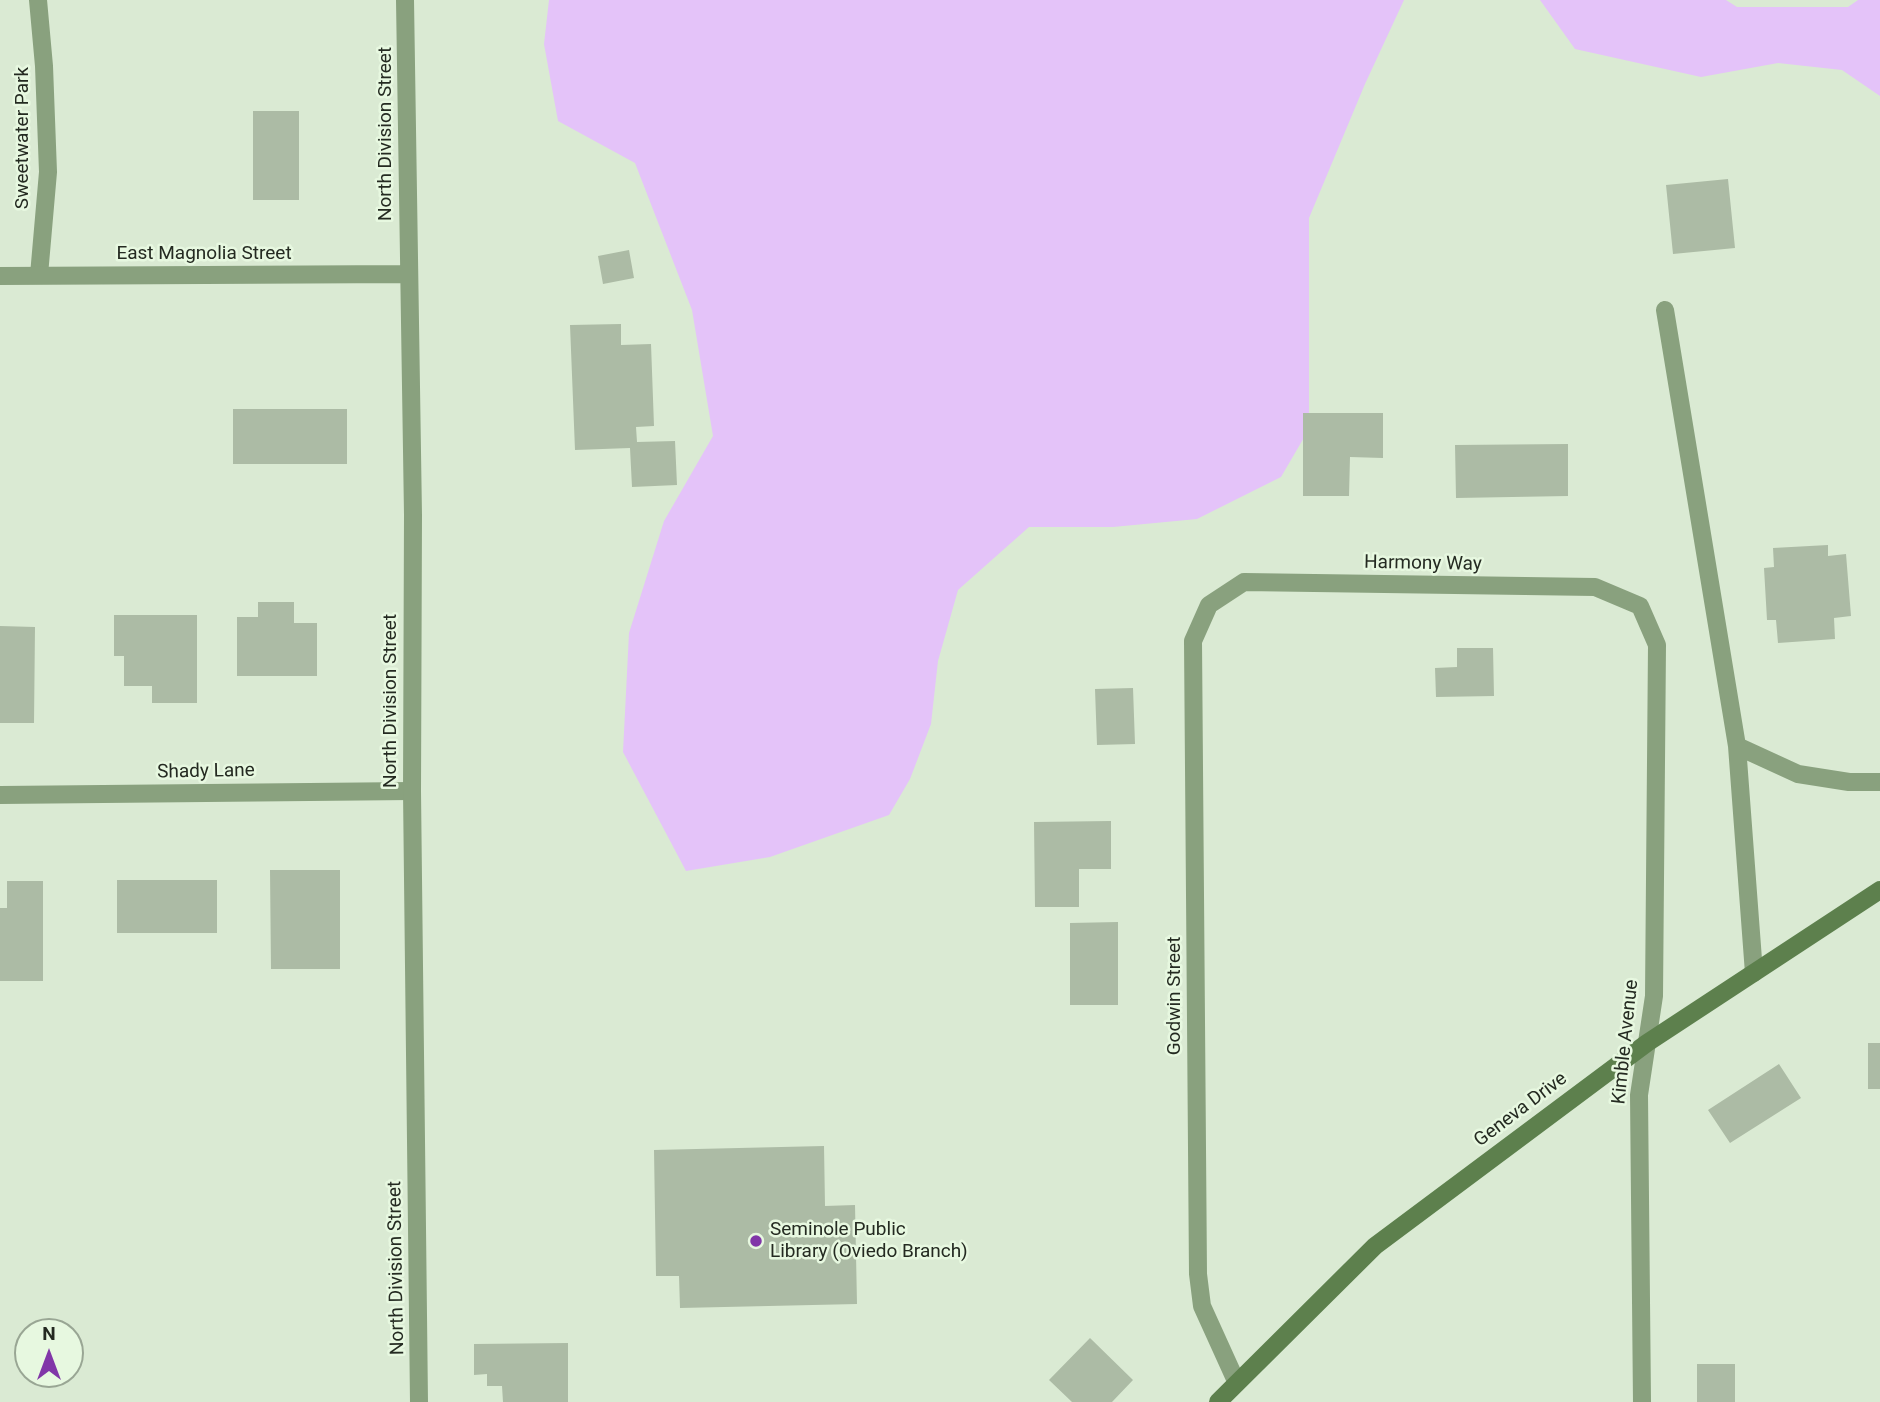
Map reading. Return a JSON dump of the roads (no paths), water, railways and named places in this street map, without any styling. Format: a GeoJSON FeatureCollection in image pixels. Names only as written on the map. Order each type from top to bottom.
{"type":"FeatureCollection","features":[{"type":"Feature","properties":{"kind":"main road","name":"Geneva Drive"},"geometry":{"type":"LineString","coordinates":[[1218,1402],[1375,1246],[1647,1043],[1880,890]]}},
{"type":"Feature","properties":{"kind":"street","name":"Sweetwater Park"},"geometry":{"type":"LineString","coordinates":[[38,0],[44,66],[48,172],[39,275]]}},
{"type":"Feature","properties":{"kind":"street","name":"North Division Street"},"geometry":{"type":"LineString","coordinates":[[405,0],[413,514],[412,792],[419,1402]]}},
{"type":"Feature","properties":{"kind":"street","name":"East Magnolia Street"},"geometry":{"type":"LineString","coordinates":[[0,275],[408,274]]}},
{"type":"Feature","properties":{"kind":"street"},"geometry":{"type":"LineString","coordinates":[[1665,310],[1737,746],[1754,973]]}},
{"type":"Feature","properties":{"kind":"street","name":"Harmony Way"},"geometry":{"type":"LineString","coordinates":[[1209,605],[1244,582],[1595,587],[1640,607]]}},
{"type":"Feature","properties":{"kind":"street","name":"Godwin Street"},"geometry":{"type":"LineString","coordinates":[[1209,605],[1193,642],[1198,1274],[1202,1306],[1237,1381]]}},
{"type":"Feature","properties":{"kind":"street","name":"Kimble Avenue"},"geometry":{"type":"LineString","coordinates":[[1640,607],[1657,645],[1654,996],[1639,1095],[1642,1402]]}},
{"type":"Feature","properties":{"kind":"street"},"geometry":{"type":"LineString","coordinates":[[1737,746],[1798,775],[1849,782],[1880,782]]}},
{"type":"Feature","properties":{"kind":"street","name":"Shady Lane"},"geometry":{"type":"LineString","coordinates":[[0,795],[412,792]]}},
{"type":"Feature","properties":{"kind":"place","name":"Seminole Public Library (Oviedo Branch)"},"geometry":{"type":"Point","coordinates":[756,1241]}}]}
